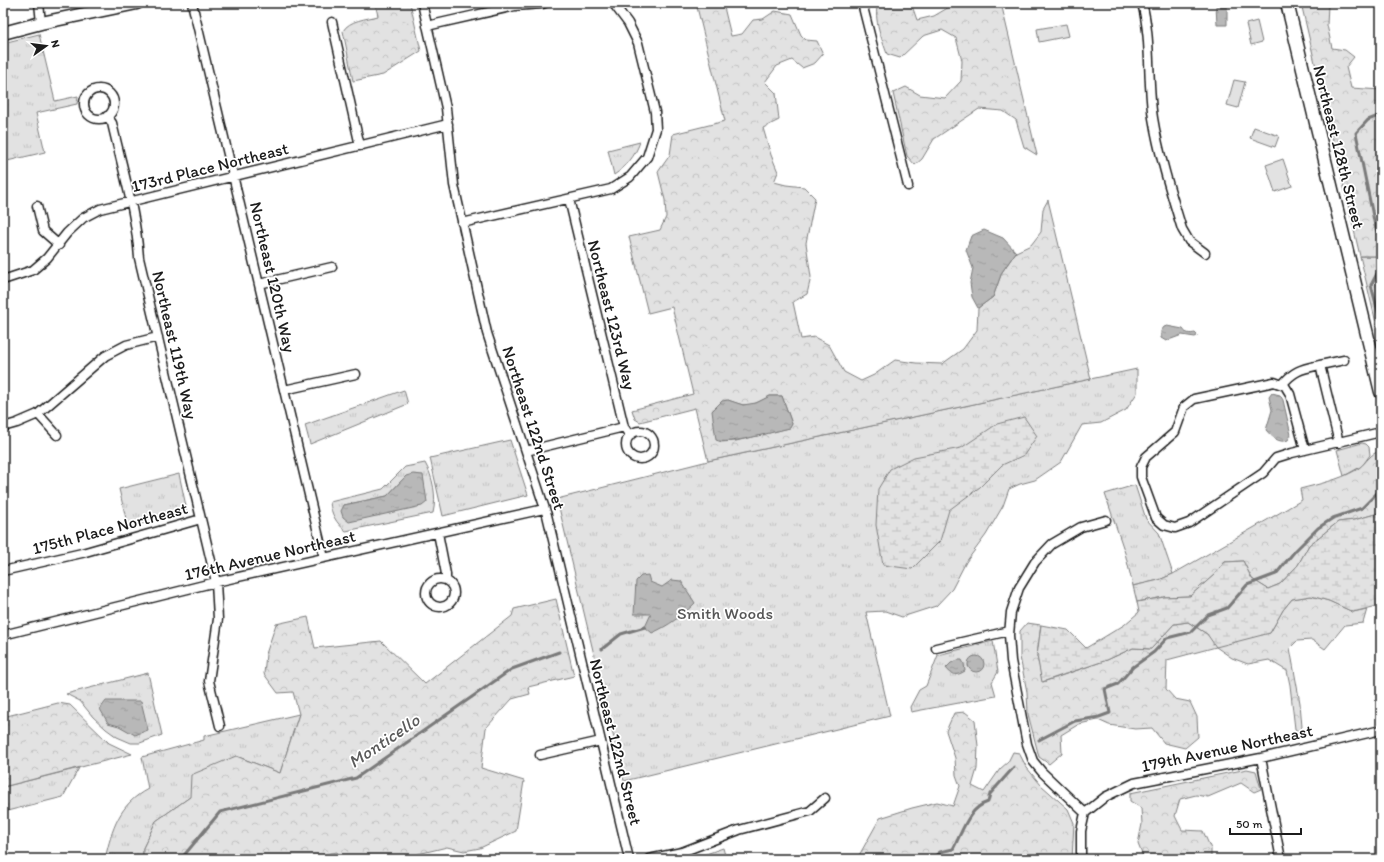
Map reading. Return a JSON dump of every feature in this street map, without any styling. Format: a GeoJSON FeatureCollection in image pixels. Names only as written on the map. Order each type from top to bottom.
{"type":"FeatureCollection","features":[{"type":"Feature","properties":{"kind":"street"},"geometry":{"type":"LineString","coordinates":[[40,3],[41,23]]}},
{"type":"Feature","properties":{"kind":"street"},"geometry":{"type":"LineString","coordinates":[[3,33],[41,23],[137,3]]}},
{"type":"Feature","properties":{"kind":"street","name":"Northeast 120th Way"},"geometry":{"type":"LineString","coordinates":[[192,3],[324,558]]}},
{"type":"Feature","properties":{"kind":"street","name":"Northeast 122nd Street"},"geometry":{"type":"LineString","coordinates":[[422,3],[446,108],[454,185],[487,332],[544,509],[629,859]]}},
{"type":"Feature","properties":{"kind":"street"},"geometry":{"type":"LineString","coordinates":[[427,26],[514,6],[545,3]]}},
{"type":"Feature","properties":{"kind":"street"},"geometry":{"type":"LineString","coordinates":[[462,223],[610,189],[630,177],[647,157],[656,129],[655,112],[638,43],[628,23],[613,3]]}},
{"type":"Feature","properties":{"kind":"street"},"geometry":{"type":"LineString","coordinates":[[862,3],[908,186]]}},
{"type":"Feature","properties":{"kind":"street"},"geometry":{"type":"LineString","coordinates":[[1142,3],[1148,31],[1152,117],[1159,149],[1182,229],[1189,241],[1205,253]]}},
{"type":"Feature","properties":{"kind":"street","name":"Northeast 128th Street"},"geometry":{"type":"LineString","coordinates":[[1286,3],[1381,392]]}},
{"type":"Feature","properties":{"kind":"street"},"geometry":{"type":"LineString","coordinates":[[332,22],[360,146]]}},
{"type":"Feature","properties":{"kind":"street","name":"Northeast 119th Way"},"geometry":{"type":"LineString","coordinates":[[107,116],[112,123],[138,233],[139,258],[216,582],[218,619],[209,681],[220,726]]}},
{"type":"Feature","properties":{"kind":"street","name":"173rd Place Northeast"},"geometry":{"type":"LineString","coordinates":[[3,280],[33,270],[47,258],[67,233],[83,218],[100,209],[448,124]]}},
{"type":"Feature","properties":{"kind":"street","name":"Northeast 123rd Way"},"geometry":{"type":"LineString","coordinates":[[569,199],[624,427],[630,436]]}},
{"type":"Feature","properties":{"kind":"street"},"geometry":{"type":"LineString","coordinates":[[37,206],[43,231],[58,245]]}},
{"type":"Feature","properties":{"kind":"street"},"geometry":{"type":"LineString","coordinates":[[259,284],[332,267]]}},
{"type":"Feature","properties":{"kind":"street"},"geometry":{"type":"LineString","coordinates":[[3,426],[17,423],[38,414],[105,356],[126,345],[158,337]]}},
{"type":"Feature","properties":{"kind":"street"},"geometry":{"type":"LineString","coordinates":[[1282,385],[1291,374],[1298,370],[1344,360]]}},
{"type":"Feature","properties":{"kind":"street"},"geometry":{"type":"LineString","coordinates":[[1320,365],[1339,442]]}},
{"type":"Feature","properties":{"kind":"street"},"geometry":{"type":"LineString","coordinates":[[284,390],[356,374]]}},
{"type":"Feature","properties":{"kind":"street"},"geometry":{"type":"LineString","coordinates":[[1305,450],[1290,394],[1285,386],[1274,382],[1194,399],[1184,407],[1174,432],[1146,457],[1141,467],[1141,477],[1156,518],[1164,525],[1175,528],[1189,523],[1263,473],[1276,458],[1381,432]]}},
{"type":"Feature","properties":{"kind":"street"},"geometry":{"type":"LineString","coordinates":[[38,414],[57,435]]}},
{"type":"Feature","properties":{"kind":"street"},"geometry":{"type":"LineString","coordinates":[[526,451],[624,427]]}},
{"type":"Feature","properties":{"kind":"street","name":"176th Avenue Northeast"},"geometry":{"type":"LineString","coordinates":[[3,635],[216,582],[544,509]]}},
{"type":"Feature","properties":{"kind":"street","name":"175th Place Northeast"},"geometry":{"type":"LineString","coordinates":[[3,571],[82,553],[201,519]]}},
{"type":"Feature","properties":{"kind":"street"},"geometry":{"type":"LineString","coordinates":[[1081,859],[1081,831],[1085,813],[1042,772],[1033,760],[1027,744],[1011,661],[1009,631],[1011,612],[1018,588],[1035,562],[1052,544],[1075,530],[1106,520]]}},
{"type":"Feature","properties":{"kind":"street"},"geometry":{"type":"LineString","coordinates":[[438,533],[446,580]]}},
{"type":"Feature","properties":{"kind":"street"},"geometry":{"type":"LineString","coordinates":[[936,648],[1009,631]]}},
{"type":"Feature","properties":{"kind":"street","name":"179th Avenue Northeast"},"geometry":{"type":"LineString","coordinates":[[1085,813],[1105,797],[1134,783],[1261,758],[1381,730]]}},
{"type":"Feature","properties":{"kind":"street"},"geometry":{"type":"LineString","coordinates":[[540,755],[601,740]]}},
{"type":"Feature","properties":{"kind":"street"},"geometry":{"type":"LineString","coordinates":[[1261,758],[1281,859]]}},
{"type":"Feature","properties":{"kind":"street"},"geometry":{"type":"LineString","coordinates":[[649,859],[682,852],[739,830],[810,811],[825,798]]}},
{"type":"Feature","properties":{"kind":"green space"},"geometry":{"type":"Polygon","coordinates":[[[375,3],[410,3],[421,51],[383,75],[353,81],[343,31],[349,24],[378,16],[375,3]]]}},
{"type":"Feature","properties":{"kind":"green space"},"geometry":{"type":"Polygon","coordinates":[[[696,3],[723,3],[731,36],[742,34],[753,20],[763,19],[775,11],[792,14],[801,35],[806,40],[817,41],[823,54],[815,63],[802,68],[792,60],[777,66],[765,82],[776,93],[779,120],[763,128],[778,172],[774,182],[804,187],[815,198],[806,243],[811,277],[807,294],[793,302],[801,339],[814,337],[829,345],[844,372],[861,381],[874,375],[895,360],[916,363],[942,364],[963,349],[977,330],[978,308],[993,297],[1002,272],[1016,252],[1031,245],[1041,232],[1043,209],[1048,200],[1091,379],[708,461],[695,408],[640,422],[635,419],[632,410],[693,394],[672,307],[648,313],[629,237],[660,230],[666,217],[665,200],[658,172],[670,155],[673,134],[725,121],[696,3]],[[770,396],[749,405],[728,400],[720,442],[736,441],[789,428],[792,424],[782,396],[770,396]]]}},
{"type":"Feature","properties":{"kind":"green space"},"geometry":{"type":"Polygon","coordinates":[[[878,3],[911,3],[917,20],[934,16],[956,3],[1001,3],[1037,155],[1024,147],[1016,120],[1003,111],[979,109],[934,139],[922,159],[915,165],[907,156],[893,93],[906,87],[920,95],[945,98],[961,81],[962,61],[956,38],[942,30],[923,36],[900,58],[887,54],[877,22],[878,3]]]}},
{"type":"Feature","properties":{"kind":"green space"},"geometry":{"type":"Polygon","coordinates":[[[1301,3],[1335,3],[1328,5],[1327,25],[1332,48],[1345,50],[1354,57],[1346,67],[1351,88],[1381,90],[1381,254],[1378,256],[1360,256],[1301,3]]]}},
{"type":"Feature","properties":{"kind":"green space"},"geometry":{"type":"Polygon","coordinates":[[[1257,21],[1262,42],[1251,45],[1246,24],[1257,21]]]}},
{"type":"Feature","properties":{"kind":"green space"},"geometry":{"type":"Polygon","coordinates":[[[1066,24],[1069,36],[1039,42],[1037,29],[1066,24]]]}},
{"type":"Feature","properties":{"kind":"green space"},"geometry":{"type":"Polygon","coordinates":[[[39,34],[55,101],[78,96],[77,104],[36,113],[45,152],[3,162],[3,43],[39,34]]]}},
{"type":"Feature","properties":{"kind":"green space"},"geometry":{"type":"Polygon","coordinates":[[[1234,80],[1245,82],[1238,108],[1227,105],[1234,80]]]}},
{"type":"Feature","properties":{"kind":"green space"},"geometry":{"type":"Polygon","coordinates":[[[1254,127],[1279,136],[1275,147],[1250,138],[1254,127]]]}},
{"type":"Feature","properties":{"kind":"green space"},"geometry":{"type":"Polygon","coordinates":[[[640,142],[636,152],[630,160],[614,175],[608,150],[640,142]]]}},
{"type":"Feature","properties":{"kind":"green space"},"geometry":{"type":"Polygon","coordinates":[[[1283,159],[1292,186],[1275,192],[1266,165],[1283,159]]]}},
{"type":"Feature","properties":{"kind":"green space"},"geometry":{"type":"Polygon","coordinates":[[[1381,254],[1381,325],[1377,327],[1360,256],[1377,256],[1381,254]]]}},
{"type":"Feature","properties":{"kind":"green space","name":"Smith Woods"},"geometry":{"type":"Polygon","coordinates":[[[1137,369],[1137,393],[1126,410],[1101,423],[1082,425],[1061,462],[1035,480],[1009,489],[1003,506],[986,535],[966,562],[952,589],[936,606],[902,617],[885,611],[866,612],[890,716],[624,781],[557,499],[708,461],[1137,369]]]}},
{"type":"Feature","properties":{"kind":"green space"},"geometry":{"type":"Polygon","coordinates":[[[404,390],[408,404],[310,444],[305,425],[404,390]]]}},
{"type":"Feature","properties":{"kind":"green space"},"geometry":{"type":"Polygon","coordinates":[[[1024,417],[1037,436],[1024,455],[1002,465],[980,487],[949,510],[940,541],[912,569],[883,565],[876,525],[878,489],[890,469],[914,457],[961,448],[997,424],[1024,417]]]}},
{"type":"Feature","properties":{"kind":"green space"},"geometry":{"type":"Polygon","coordinates":[[[510,440],[528,495],[443,516],[430,458],[510,440]]]}},
{"type":"Feature","properties":{"kind":"green space"},"geometry":{"type":"Polygon","coordinates":[[[1362,443],[1369,447],[1370,455],[1362,466],[1344,476],[1337,450],[1362,443]]]}},
{"type":"Feature","properties":{"kind":"green space"},"geometry":{"type":"Polygon","coordinates":[[[1377,452],[1381,454],[1381,510],[1379,513],[1354,520],[1338,522],[1309,545],[1298,565],[1280,584],[1268,589],[1252,579],[1243,561],[1225,562],[1214,575],[1190,596],[1164,597],[1137,602],[1133,586],[1159,580],[1173,574],[1302,500],[1300,489],[1343,476],[1359,468],[1377,452]]]}},
{"type":"Feature","properties":{"kind":"green space"},"geometry":{"type":"Polygon","coordinates":[[[425,463],[434,487],[435,500],[433,513],[346,531],[339,525],[333,514],[330,502],[383,489],[405,467],[425,463]],[[406,476],[387,496],[344,505],[421,506],[406,476]]]}},
{"type":"Feature","properties":{"kind":"green space"},"geometry":{"type":"Polygon","coordinates":[[[179,474],[186,511],[182,514],[128,527],[119,489],[179,474]]]}},
{"type":"Feature","properties":{"kind":"green space"},"geometry":{"type":"Polygon","coordinates":[[[1135,485],[1146,519],[1159,533],[1173,574],[1159,580],[1133,586],[1125,553],[1105,494],[1135,485]]]}},
{"type":"Feature","properties":{"kind":"green space"},"geometry":{"type":"Polygon","coordinates":[[[1381,510],[1381,605],[1353,612],[1329,601],[1311,596],[1292,599],[1283,610],[1270,633],[1216,647],[1207,634],[1188,622],[1174,624],[1151,649],[1133,648],[1107,660],[1042,682],[1037,656],[1041,625],[1068,630],[1086,648],[1124,625],[1139,612],[1137,602],[1164,597],[1190,596],[1214,575],[1225,562],[1243,561],[1252,579],[1268,589],[1280,584],[1298,565],[1309,545],[1338,522],[1354,520],[1379,513],[1381,510]]]}},
{"type":"Feature","properties":{"kind":"green space"},"geometry":{"type":"Polygon","coordinates":[[[1311,596],[1329,601],[1353,612],[1367,609],[1363,623],[1345,625],[1325,649],[1312,640],[1297,641],[1290,648],[1300,703],[1302,727],[1298,731],[1295,729],[1287,671],[1269,660],[1248,664],[1232,658],[1216,647],[1167,660],[1166,689],[1175,699],[1190,702],[1197,717],[1198,737],[1185,748],[1164,743],[1152,728],[1135,729],[1109,725],[1098,720],[1079,724],[1061,735],[1062,753],[1049,764],[1039,757],[1028,714],[1027,692],[1020,657],[1020,631],[1027,623],[1041,625],[1037,656],[1043,682],[1107,660],[1133,648],[1151,649],[1174,624],[1188,622],[1207,634],[1270,633],[1283,610],[1292,599],[1311,596]]]}},
{"type":"Feature","properties":{"kind":"green space"},"geometry":{"type":"Polygon","coordinates":[[[556,599],[574,676],[528,687],[530,694],[512,699],[486,728],[481,768],[524,781],[516,831],[480,848],[464,851],[447,847],[418,854],[416,859],[339,859],[337,852],[305,859],[143,859],[143,848],[156,821],[190,797],[191,775],[236,756],[280,773],[299,714],[293,692],[278,693],[264,674],[266,654],[276,624],[308,617],[315,648],[381,641],[425,684],[512,616],[514,609],[556,599]]]}},
{"type":"Feature","properties":{"kind":"green space"},"geometry":{"type":"Polygon","coordinates":[[[993,641],[998,672],[992,682],[996,696],[911,712],[910,707],[919,690],[926,686],[938,655],[993,641]]]}},
{"type":"Feature","properties":{"kind":"green space"},"geometry":{"type":"Polygon","coordinates":[[[148,673],[162,735],[140,743],[131,743],[117,737],[93,717],[80,701],[66,694],[148,673]]]}},
{"type":"Feature","properties":{"kind":"green space"},"geometry":{"type":"Polygon","coordinates":[[[58,703],[70,705],[109,743],[132,754],[3,787],[3,717],[58,703]]]}},
{"type":"Feature","properties":{"kind":"green space"},"geometry":{"type":"Polygon","coordinates":[[[965,712],[975,720],[978,746],[977,769],[972,786],[984,792],[1000,769],[1008,762],[1013,752],[1019,753],[1027,768],[1041,785],[1068,809],[1074,823],[1072,859],[857,859],[880,818],[937,802],[953,806],[960,786],[956,775],[955,758],[946,731],[954,713],[965,712]]]}},
{"type":"Feature","properties":{"kind":"green space"},"geometry":{"type":"Polygon","coordinates":[[[299,714],[280,773],[236,756],[190,797],[156,821],[143,848],[143,859],[105,859],[118,818],[130,802],[148,789],[142,757],[204,740],[204,736],[299,714]]]}},
{"type":"Feature","properties":{"kind":"green space"},"geometry":{"type":"Polygon","coordinates":[[[79,768],[63,797],[3,812],[3,787],[79,768]]]}},
{"type":"Feature","properties":{"kind":"green space"},"geometry":{"type":"Polygon","coordinates":[[[1247,769],[1256,771],[1261,789],[1254,792],[1241,783],[1208,797],[1196,795],[1180,799],[1175,816],[1182,830],[1203,831],[1211,849],[1211,859],[1144,859],[1138,844],[1142,824],[1141,808],[1130,801],[1130,793],[1247,769]]]}},
{"type":"Feature","properties":{"kind":"green space"},"geometry":{"type":"Polygon","coordinates":[[[723,848],[726,859],[692,859],[723,848]]]}},
{"type":"Feature","properties":{"kind":"water"},"geometry":{"type":"Polygon","coordinates":[[[1216,6],[1227,6],[1227,25],[1217,25],[1216,6]]]}},
{"type":"Feature","properties":{"kind":"water"},"geometry":{"type":"Polygon","coordinates":[[[984,230],[1003,238],[1016,252],[1002,272],[993,297],[978,308],[972,297],[970,283],[973,268],[966,250],[971,236],[984,230]]]}},
{"type":"Feature","properties":{"kind":"water"},"geometry":{"type":"Polygon","coordinates":[[[1167,326],[1183,329],[1185,332],[1191,334],[1195,333],[1197,336],[1182,335],[1166,341],[1161,338],[1161,331],[1167,326]]]}},
{"type":"Feature","properties":{"kind":"water"},"geometry":{"type":"Polygon","coordinates":[[[1272,393],[1280,395],[1283,400],[1291,435],[1288,440],[1285,441],[1276,439],[1266,430],[1272,410],[1269,397],[1272,393]]]}},
{"type":"Feature","properties":{"kind":"water"},"geometry":{"type":"Polygon","coordinates":[[[770,396],[782,396],[792,424],[790,428],[740,440],[716,440],[712,411],[722,401],[728,400],[743,405],[756,403],[770,396]]]}},
{"type":"Feature","properties":{"kind":"water"},"geometry":{"type":"Polygon","coordinates":[[[413,474],[423,475],[427,502],[422,506],[349,522],[343,517],[341,511],[344,505],[387,496],[406,476],[413,474]]]}},
{"type":"Feature","properties":{"kind":"water"},"geometry":{"type":"Polygon","coordinates":[[[648,575],[650,582],[662,587],[672,580],[681,581],[695,603],[675,620],[652,633],[645,627],[651,614],[634,614],[636,581],[641,576],[648,575]]]}},
{"type":"Feature","properties":{"kind":"water"},"geometry":{"type":"Polygon","coordinates":[[[976,656],[982,658],[984,664],[982,670],[976,672],[970,670],[968,664],[970,658],[976,656]]]}},
{"type":"Feature","properties":{"kind":"water"},"geometry":{"type":"Polygon","coordinates":[[[962,660],[965,671],[960,674],[950,673],[946,668],[951,663],[962,660]]]}},
{"type":"Feature","properties":{"kind":"water"},"geometry":{"type":"Polygon","coordinates":[[[106,701],[141,701],[148,730],[135,735],[119,726],[108,723],[100,709],[106,701]]]}},
{"type":"Feature","properties":{"kind":"waterway"},"geometry":{"type":"LineString","coordinates":[[1381,115],[1368,120],[1356,133],[1375,226],[1381,243]]}},
{"type":"Feature","properties":{"kind":"waterway"},"geometry":{"type":"LineString","coordinates":[[1381,266],[1371,285],[1381,323]]}},
{"type":"Feature","properties":{"kind":"waterway"},"geometry":{"type":"LineString","coordinates":[[1039,740],[1075,721],[1099,717],[1110,713],[1105,689],[1118,684],[1133,667],[1154,652],[1167,638],[1191,632],[1208,615],[1227,608],[1247,585],[1276,574],[1295,551],[1318,528],[1333,518],[1362,508],[1381,489]]}},
{"type":"Feature","properties":{"kind":"waterway","name":"Monticello"},"geometry":{"type":"LineString","coordinates":[[602,649],[621,634],[645,627]]}},
{"type":"Feature","properties":{"kind":"waterway","name":"Monticello"},"geometry":{"type":"LineString","coordinates":[[181,859],[220,812],[356,778],[512,669],[559,652]]}},
{"type":"Feature","properties":{"kind":"waterway"},"geometry":{"type":"LineString","coordinates":[[932,859],[940,852],[953,849],[971,815],[981,805],[988,802],[990,794],[1014,767]]}}]}
